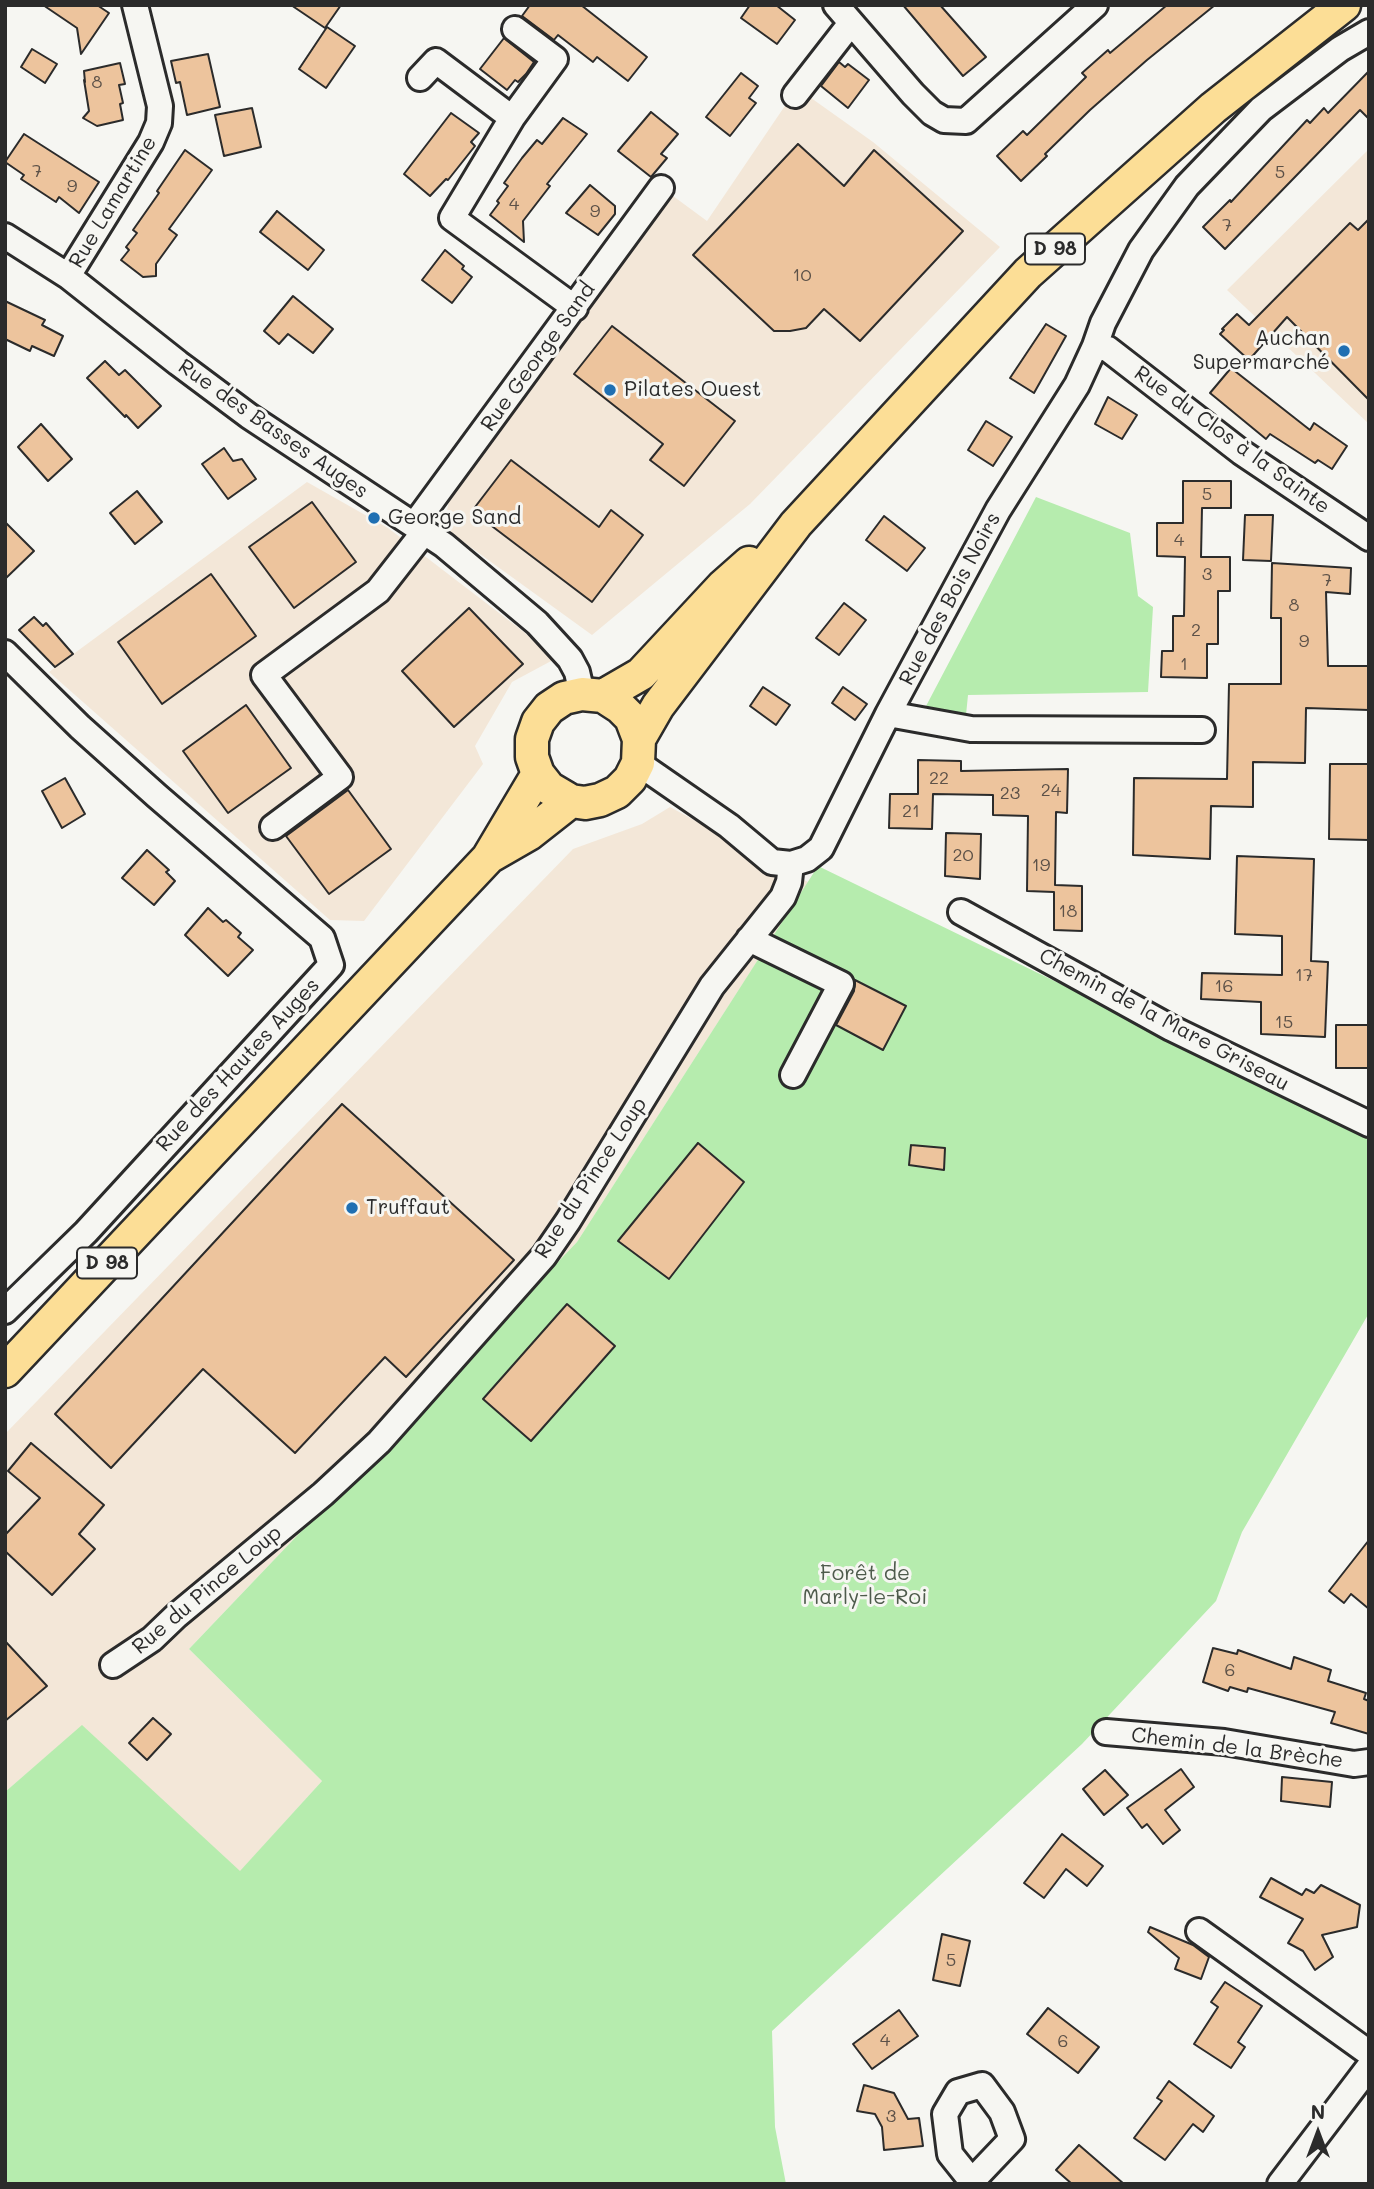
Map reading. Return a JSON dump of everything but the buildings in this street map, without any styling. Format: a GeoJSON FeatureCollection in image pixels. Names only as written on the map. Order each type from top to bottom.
{"type":"FeatureCollection","features":[{"type":"Feature","properties":{"kind":"main road","name":"D 98"},"geometry":{"type":"LineString","coordinates":[[638,751],[658,706],[796,524],[1028,273],[1213,108],[1344,5]]}},
{"type":"Feature","properties":{"kind":"main road","name":"D 98"},"geometry":{"type":"LineString","coordinates":[[593,695],[641,674],[723,586],[796,524]]}},
{"type":"Feature","properties":{"kind":"main road"},"geometry":{"type":"LineString","coordinates":[[593,695],[620,706],[631,718],[638,751],[630,779],[617,792],[585,803],[571,801],[549,788],[538,774],[532,757],[532,739],[538,722],[549,708],[564,698],[593,695]]}},
{"type":"Feature","properties":{"kind":"main road","name":"D 98"},"geometry":{"type":"LineString","coordinates":[[5,1371],[488,858],[538,774]]}},
{"type":"Feature","properties":{"kind":"main road","name":"D 98"},"geometry":{"type":"LineString","coordinates":[[488,858],[529,834],[571,801]]}},
{"type":"Feature","properties":{"kind":"street","name":"Rue Lamartine"},"geometry":{"type":"LineString","coordinates":[[68,276],[151,142],[159,123],[160,106],[135,5]]}},
{"type":"Feature","properties":{"kind":"street"},"geometry":{"type":"LineString","coordinates":[[795,95],[844,14],[932,113],[944,120],[966,121],[1094,5]]}},
{"type":"Feature","properties":{"kind":"street"},"geometry":{"type":"LineString","coordinates":[[515,29],[555,59],[512,118],[452,218],[575,308]]}},
{"type":"Feature","properties":{"kind":"street","name":"Rue des Bois Noirs"},"geometry":{"type":"LineString","coordinates":[[791,864],[807,859],[821,848],[888,714],[998,510],[1077,385],[1103,323],[1141,250],[1187,186],[1261,109],[1340,49],[1369,32]]}},
{"type":"Feature","properties":{"kind":"street"},"geometry":{"type":"LineString","coordinates":[[420,78],[436,61],[512,118]]}},
{"type":"Feature","properties":{"kind":"street","name":"Rue George Sand"},"geometry":{"type":"LineString","coordinates":[[273,827],[340,777],[264,675],[378,591],[661,188]]}},
{"type":"Feature","properties":{"kind":"street","name":"Rue des Basses Auges"},"geometry":{"type":"LineString","coordinates":[[5,236],[68,276],[249,416],[444,545],[537,624],[570,659],[593,695]]}},
{"type":"Feature","properties":{"kind":"street","name":"Rue du Clos à la Sainte"},"geometry":{"type":"LineString","coordinates":[[1094,346],[1108,349],[1241,452],[1369,538]]}},
{"type":"Feature","properties":{"kind":"street","name":"Rue des Hautes Auges"},"geometry":{"type":"LineString","coordinates":[[5,653],[80,727],[322,938],[331,965],[86,1231],[5,1311]]}},
{"type":"Feature","properties":{"kind":"street"},"geometry":{"type":"LineString","coordinates":[[888,714],[971,729],[1202,730]]}},
{"type":"Feature","properties":{"kind":"street"},"geometry":{"type":"LineString","coordinates":[[638,751],[772,862],[791,864]]}},
{"type":"Feature","properties":{"kind":"street","name":"Rue du Pince Loup"},"geometry":{"type":"LineString","coordinates":[[113,1665],[152,1639],[323,1494],[379,1442],[544,1256],[712,986],[783,897],[789,882],[791,864]]}},
{"type":"Feature","properties":{"kind":"street","name":"Chemin de la Mare Griseau"},"geometry":{"type":"LineString","coordinates":[[961,912],[1171,1028],[1369,1124]]}},
{"type":"Feature","properties":{"kind":"street"},"geometry":{"type":"LineString","coordinates":[[749,939],[841,984],[793,1074]]}},
{"type":"Feature","properties":{"kind":"street","name":"Chemin de la Brèche"},"geometry":{"type":"LineString","coordinates":[[1106,1732],[1224,1742],[1354,1764],[1369,1762]]}},
{"type":"Feature","properties":{"kind":"street"},"geometry":{"type":"LineString","coordinates":[[1199,1931],[1369,2053]]}},
{"type":"Feature","properties":{"kind":"street"},"geometry":{"type":"LineString","coordinates":[[1280,2184],[1369,2067]]}},
{"type":"Feature","properties":{"kind":"shaded area"},"geometry":{"type":"Polygon","coordinates":[[[797,88],[873,142],[1000,247],[750,504],[592,635],[451,533],[446,516],[449,500],[673,196],[707,221],[797,88]]]}},
{"type":"Feature","properties":{"kind":"shaded area"},"geometry":{"type":"Polygon","coordinates":[[[1369,149],[1369,424],[1227,290],[1369,149]]]}},
{"type":"Feature","properties":{"kind":"shaded area"},"geometry":{"type":"Polygon","coordinates":[[[307,482],[388,528],[524,632],[553,660],[512,682],[475,746],[483,764],[364,921],[330,920],[49,672],[307,482]]]}},
{"type":"Feature","properties":{"kind":"shaded area"},"geometry":{"type":"Polygon","coordinates":[[[670,807],[808,882],[577,1242],[189,1649],[322,1781],[240,1872],[82,1726],[5,1792],[5,1434],[573,849],[642,824],[670,807]]]}},
{"type":"Feature","properties":{"kind":"green space"},"geometry":{"type":"Polygon","coordinates":[[[1036,497],[1130,533],[1138,596],[1153,607],[1148,692],[968,695],[966,715],[925,708],[1036,497]]]}},
{"type":"Feature","properties":{"kind":"green space","name":"Forêt de Marly-le-Roi"},"geometry":{"type":"Polygon","coordinates":[[[818,866],[1293,1097],[1369,1137],[1369,1313],[1242,1532],[1216,1601],[1082,1744],[772,2031],[775,2127],[786,2184],[5,2184],[5,1792],[82,1725],[240,1871],[322,1781],[189,1649],[577,1242],[818,866]]]}},
{"type":"Feature","properties":{"kind":"place","name":"Auchan Supermarché"},"geometry":{"type":"Point","coordinates":[1344,351]}},
{"type":"Feature","properties":{"kind":"place","name":"Pilates Ouest"},"geometry":{"type":"Point","coordinates":[610,390]}},
{"type":"Feature","properties":{"kind":"place","name":"George Sand"},"geometry":{"type":"Point","coordinates":[374,518]}},
{"type":"Feature","properties":{"kind":"place","name":"Truffaut"},"geometry":{"type":"Point","coordinates":[352,1208]}}]}
